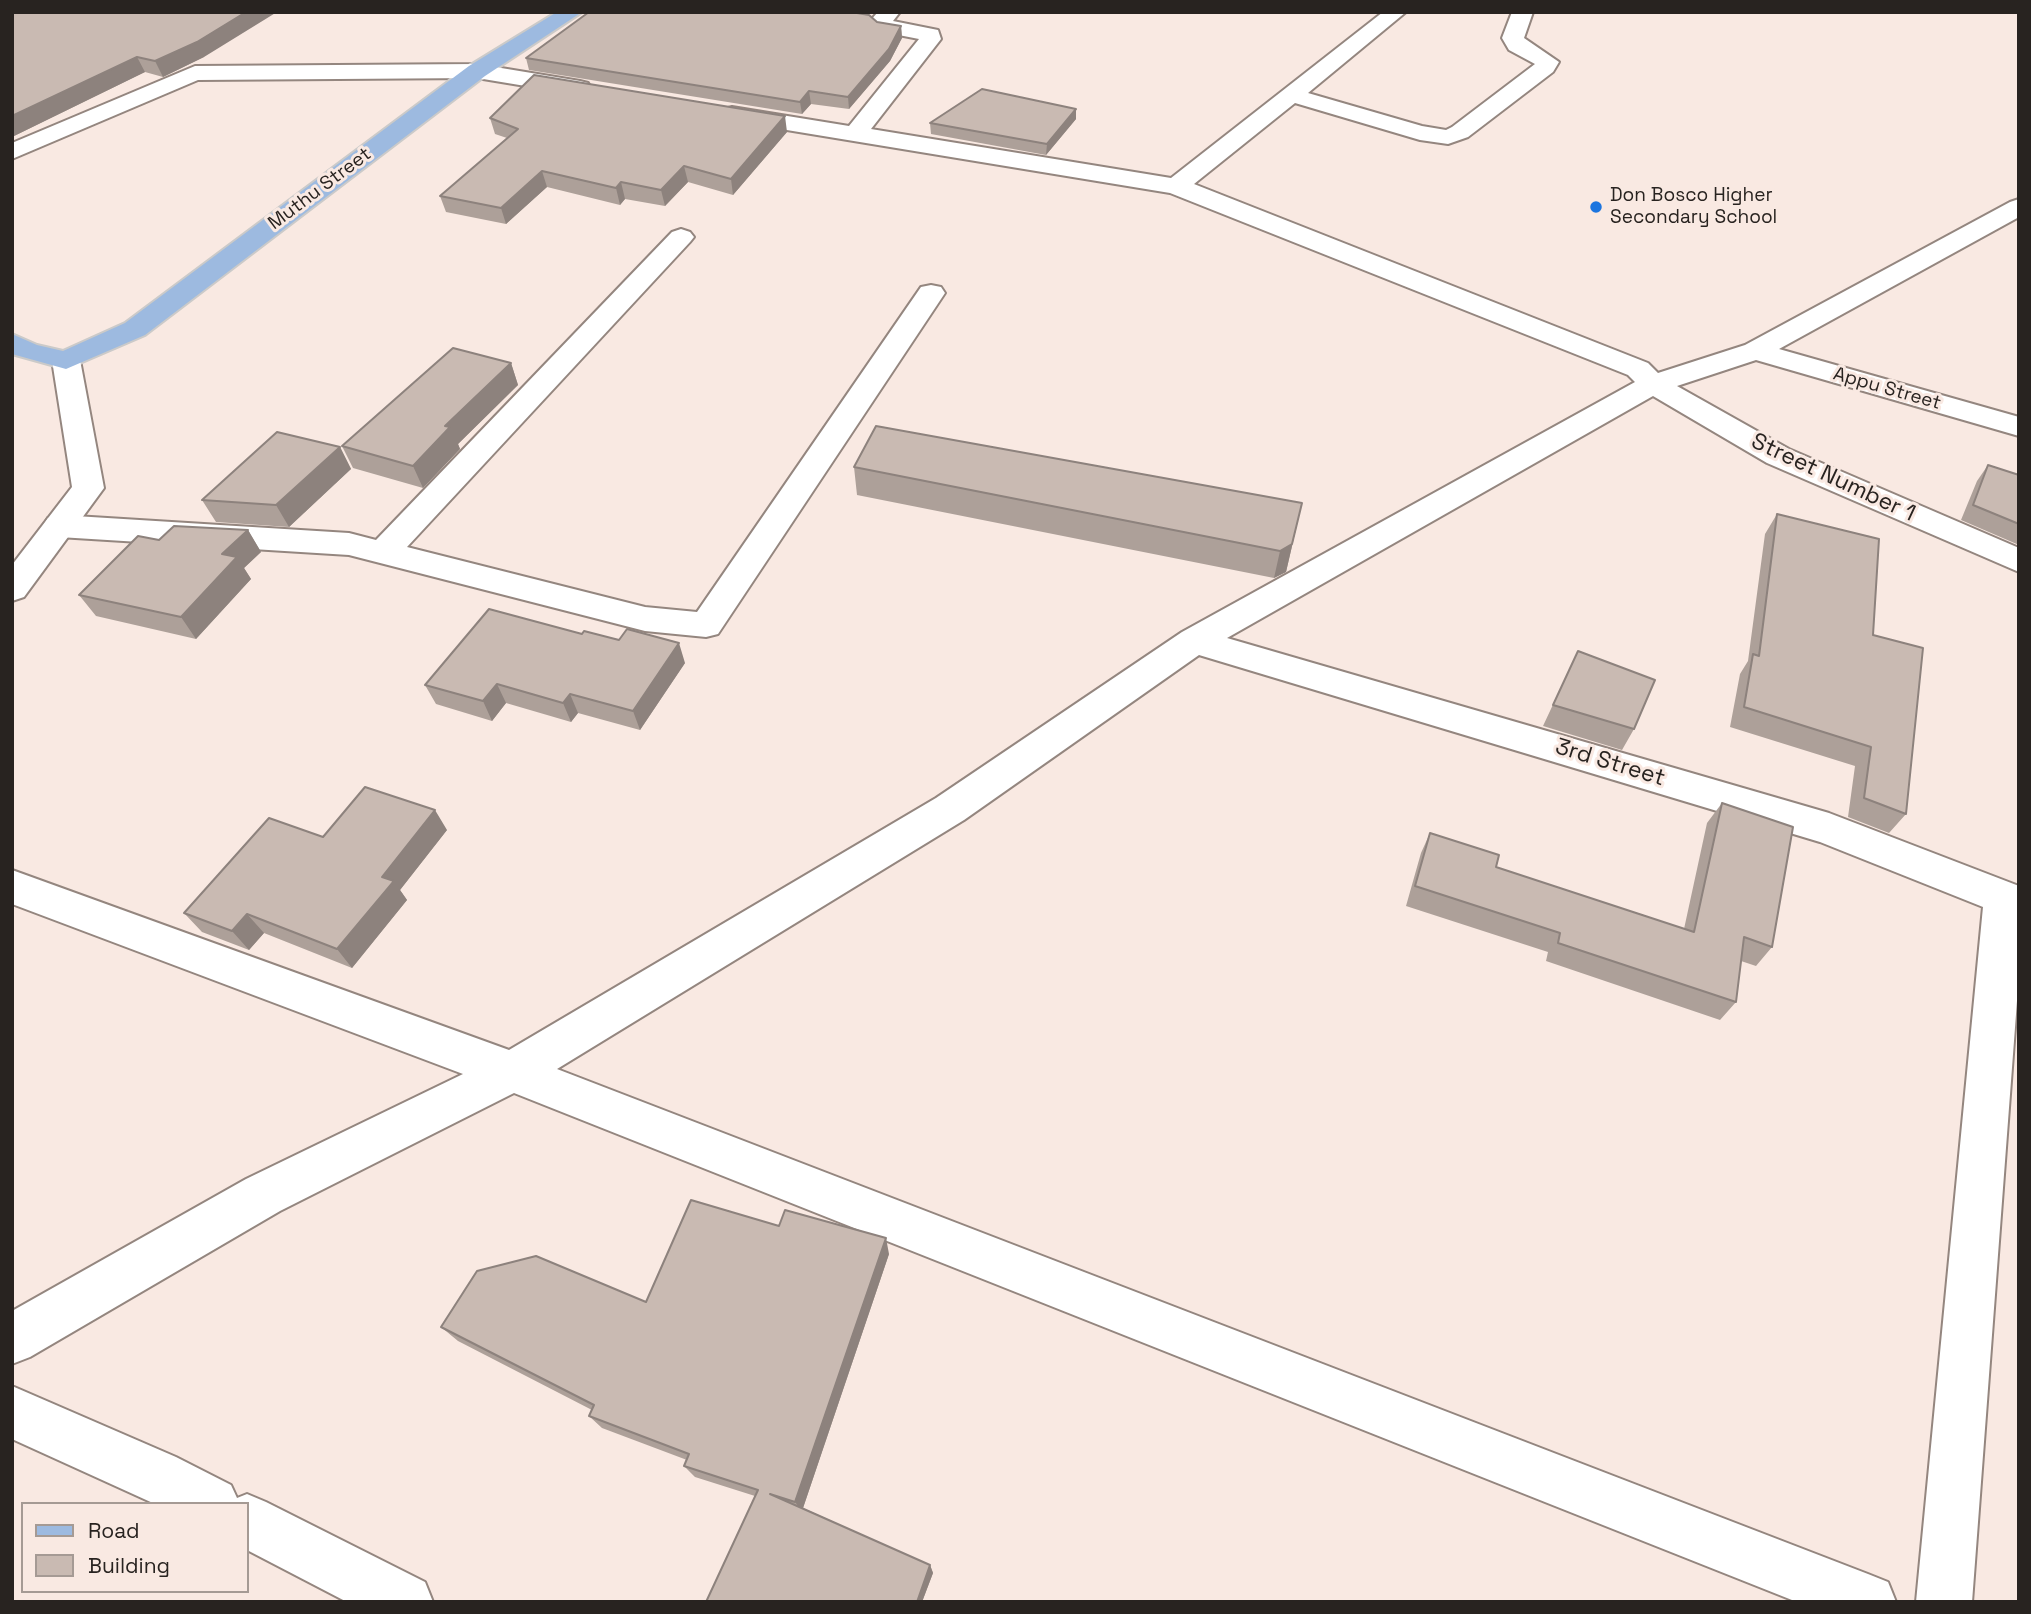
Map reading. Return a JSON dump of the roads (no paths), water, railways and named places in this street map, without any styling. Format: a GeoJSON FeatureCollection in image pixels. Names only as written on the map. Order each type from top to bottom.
{"type":"FeatureCollection","features":[{"type":"Feature","properties":{"kind":"main road","name":"Muthu Street"},"geometry":{"type":"LineString","coordinates":[[66,360],[135,329],[477,71],[572,12]]}},
{"type":"Feature","properties":{"kind":"main road"},"geometry":{"type":"LineString","coordinates":[[12,342],[27,351],[66,360]]}},
{"type":"Feature","properties":{"kind":"street"},"geometry":{"type":"LineString","coordinates":[[855,134],[930,39],[930,35],[886,26],[880,22],[890,12]]}},
{"type":"Feature","properties":{"kind":"street"},"geometry":{"type":"LineString","coordinates":[[1176,186],[1396,12]]}},
{"type":"Feature","properties":{"kind":"street"},"geometry":{"type":"LineString","coordinates":[[1291,95],[1420,133],[1448,137],[1460,132],[1545,67],[1548,62],[1517,46],[1513,38],[1523,12]]}},
{"type":"Feature","properties":{"kind":"street"},"geometry":{"type":"LineString","coordinates":[[12,152],[195,73],[477,71],[598,92]]}},
{"type":"Feature","properties":{"kind":"street","name":"Street Number 1"},"geometry":{"type":"LineString","coordinates":[[706,110],[1176,186],[1638,369],[1653,384],[1778,456],[2019,561]]}},
{"type":"Feature","properties":{"kind":"street"},"geometry":{"type":"LineString","coordinates":[[12,1339],[263,1195],[512,1072],[950,809],[1194,641],[1653,384],[1755,351],[2019,207]]}},
{"type":"Feature","properties":{"kind":"street"},"geometry":{"type":"LineString","coordinates":[[383,553],[681,237]]}},
{"type":"Feature","properties":{"kind":"street"},"geometry":{"type":"LineString","coordinates":[[59,526],[349,544],[645,619],[706,625],[931,293]]}},
{"type":"Feature","properties":{"kind":"street","name":"Appu Street"},"geometry":{"type":"LineString","coordinates":[[1755,351],[2019,427]]}},
{"type":"Feature","properties":{"kind":"street"},"geometry":{"type":"LineString","coordinates":[[12,589],[88,488],[66,360]]}},
{"type":"Feature","properties":{"kind":"street","name":"3rd Street"},"geometry":{"type":"LineString","coordinates":[[1194,641],[1829,829],[2012,902]]}},
{"type":"Feature","properties":{"kind":"street"},"geometry":{"type":"LineString","coordinates":[[12,887],[512,1072],[1868,1602]]}},
{"type":"Feature","properties":{"kind":"street"},"geometry":{"type":"LineString","coordinates":[[1944,1602],[2012,902]]}},
{"type":"Feature","properties":{"kind":"street"},"geometry":{"type":"LineString","coordinates":[[12,1412],[157,1476],[208,1502]]}},
{"type":"Feature","properties":{"kind":"street"},"geometry":{"type":"LineString","coordinates":[[248,1522],[405,1602]]}},
{"type":"Feature","properties":{"kind":"place","name":"Don Bosco Higher Secondary School"},"geometry":{"type":"Point","coordinates":[1596,207]}}]}
